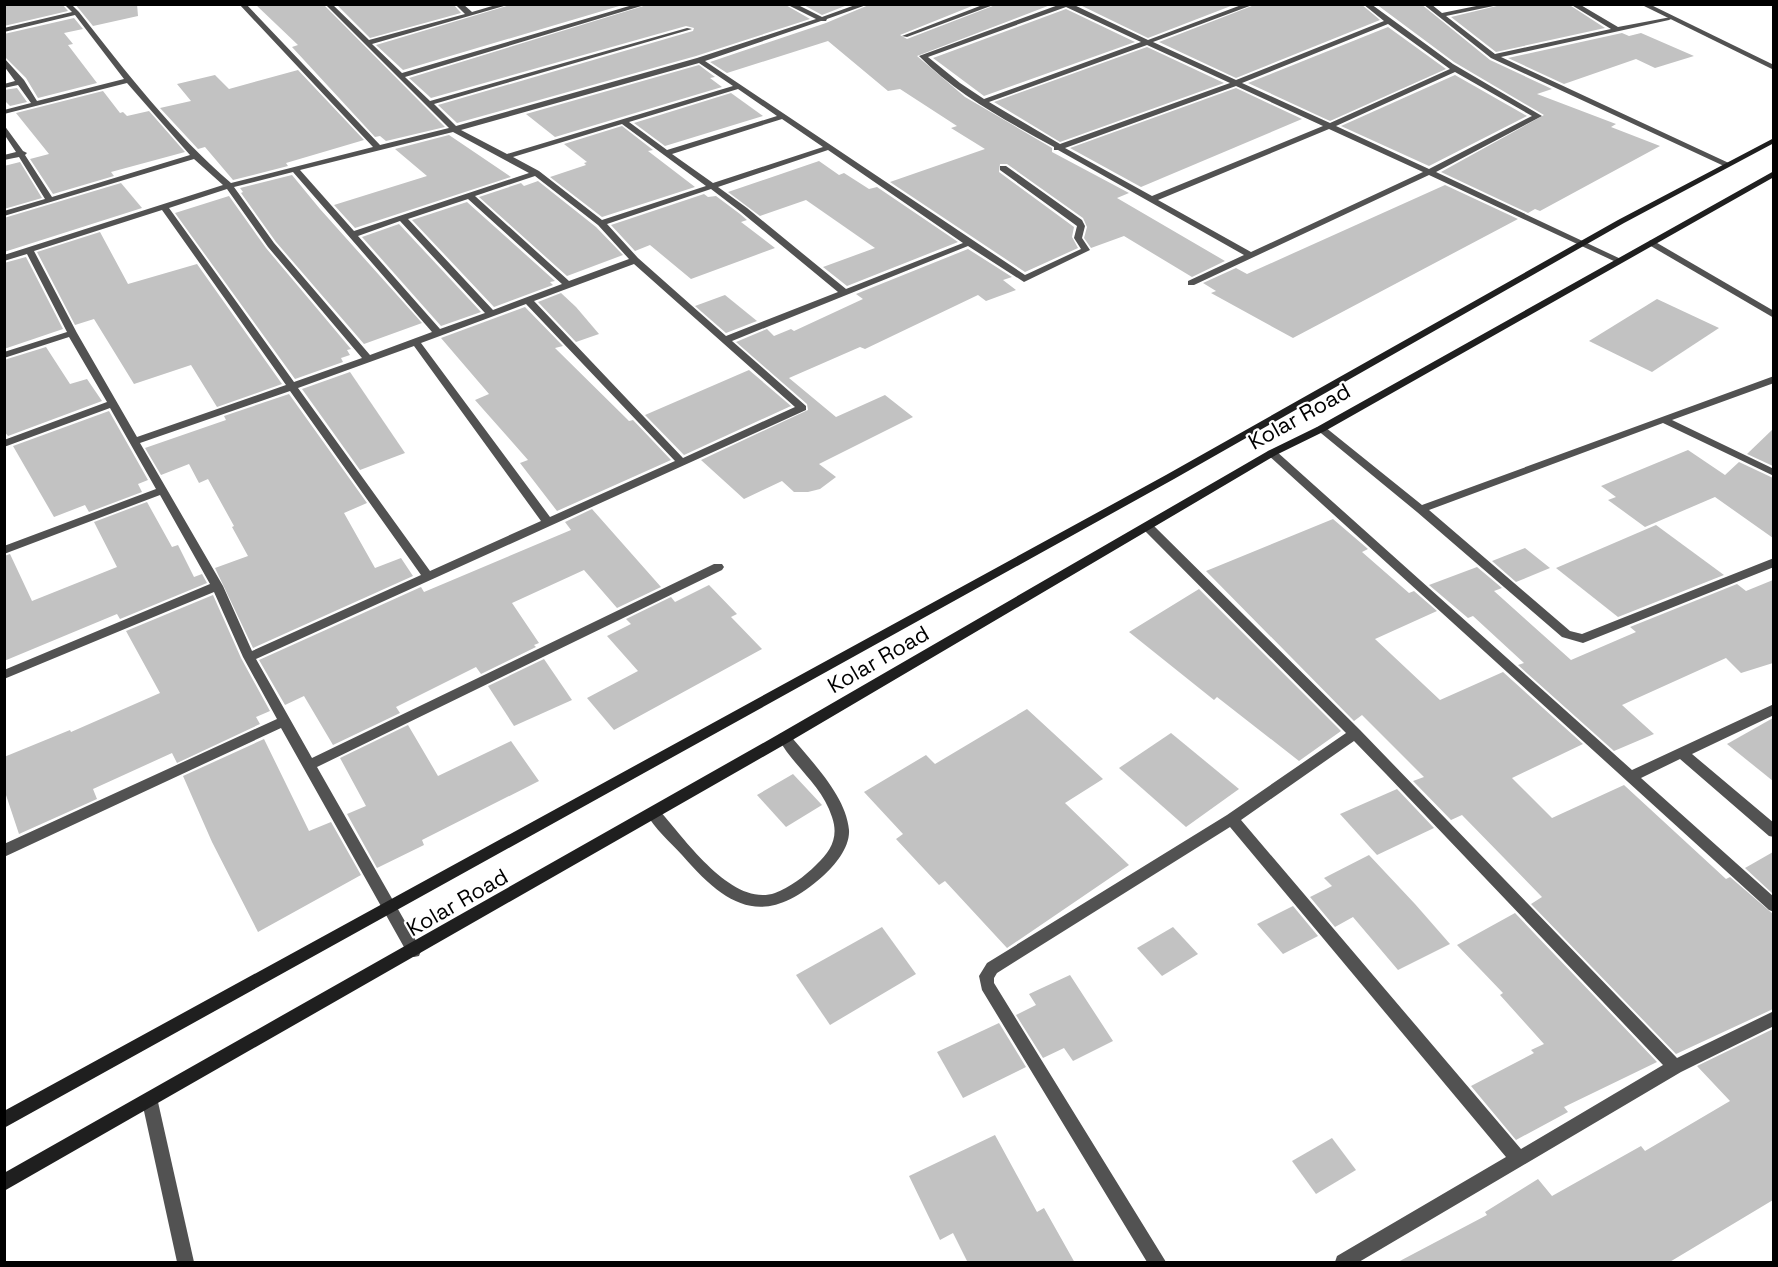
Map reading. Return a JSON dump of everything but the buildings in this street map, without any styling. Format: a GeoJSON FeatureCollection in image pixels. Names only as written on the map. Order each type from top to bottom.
{"type":"FeatureCollection","features":[{"type":"Feature","properties":{"kind":"main road","name":"Kolar Road"},"geometry":{"type":"LineString","coordinates":[[4,1120],[1173,476],[1583,243],[1773,140]]}},
{"type":"Feature","properties":{"kind":"main road","name":"Kolar Road"},"geometry":{"type":"LineString","coordinates":[[4,1183],[414,951],[1149,528],[1272,453],[1321,429],[1773,173]]}},
{"type":"Feature","properties":{"kind":"street"},"geometry":{"type":"LineString","coordinates":[[67,4],[77,13],[129,80],[195,156],[229,186],[271,245],[369,360]]}},
{"type":"Feature","properties":{"kind":"street"},"geometry":{"type":"LineString","coordinates":[[242,4],[377,147]]}},
{"type":"Feature","properties":{"kind":"street"},"geometry":{"type":"LineString","coordinates":[[249,657],[802,408],[635,260],[601,223],[536,173],[454,129],[327,4]]}},
{"type":"Feature","properties":{"kind":"street"},"geometry":{"type":"LineString","coordinates":[[458,4],[471,15]]}},
{"type":"Feature","properties":{"kind":"street"},"geometry":{"type":"LineString","coordinates":[[366,43],[508,4]]}},
{"type":"Feature","properties":{"kind":"street"},"geometry":{"type":"LineString","coordinates":[[400,76],[645,4]]}},
{"type":"Feature","properties":{"kind":"street"},"geometry":{"type":"LineString","coordinates":[[789,4],[824,20]]}},
{"type":"Feature","properties":{"kind":"street"},"geometry":{"type":"LineString","coordinates":[[4,258],[229,186],[454,129],[700,60],[866,4]]}},
{"type":"Feature","properties":{"kind":"street"},"geometry":{"type":"LineString","coordinates":[[905,36],[993,4]]}},
{"type":"Feature","properties":{"kind":"street"},"geometry":{"type":"LineString","coordinates":[[983,102],[1252,4]]}},
{"type":"Feature","properties":{"kind":"street"},"geometry":{"type":"LineString","coordinates":[[1191,283],[1430,172],[1538,116],[1455,69],[1366,4]]}},
{"type":"Feature","properties":{"kind":"street"},"geometry":{"type":"LineString","coordinates":[[1426,4],[1494,56],[1726,164]]}},
{"type":"Feature","properties":{"kind":"street"},"geometry":{"type":"LineString","coordinates":[[1440,15],[1500,4]]}},
{"type":"Feature","properties":{"kind":"street"},"geometry":{"type":"LineString","coordinates":[[1573,4],[1617,29]]}},
{"type":"Feature","properties":{"kind":"street"},"geometry":{"type":"LineString","coordinates":[[1643,4],[1773,68]]}},
{"type":"Feature","properties":{"kind":"street"},"geometry":{"type":"LineString","coordinates":[[1250,255],[1057,148],[957,85],[923,56],[1067,5],[1619,260]]}},
{"type":"Feature","properties":{"kind":"street"},"geometry":{"type":"LineString","coordinates":[[4,30],[77,13]]}},
{"type":"Feature","properties":{"kind":"street"},"geometry":{"type":"LineString","coordinates":[[1494,56],[1669,18]]}},
{"type":"Feature","properties":{"kind":"street"},"geometry":{"type":"LineString","coordinates":[[1057,148],[1236,83],[1389,21]]}},
{"type":"Feature","properties":{"kind":"street"},"geometry":{"type":"LineString","coordinates":[[427,104],[689,29]]}},
{"type":"Feature","properties":{"kind":"street"},"geometry":{"type":"LineString","coordinates":[[4,60],[35,104]]}},
{"type":"Feature","properties":{"kind":"street"},"geometry":{"type":"LineString","coordinates":[[700,60],[780,117],[1024,279],[1086,250],[1078,238],[1081,226],[1078,222],[1003,168]]}},
{"type":"Feature","properties":{"kind":"street"},"geometry":{"type":"LineString","coordinates":[[1151,200],[1330,126],[1455,69]]}},
{"type":"Feature","properties":{"kind":"street"},"geometry":{"type":"LineString","coordinates":[[4,112],[129,80]]}},
{"type":"Feature","properties":{"kind":"street"},"geometry":{"type":"LineString","coordinates":[[4,86],[21,82]]}},
{"type":"Feature","properties":{"kind":"street"},"geometry":{"type":"LineString","coordinates":[[507,157],[737,87]]}},
{"type":"Feature","properties":{"kind":"street"},"geometry":{"type":"LineString","coordinates":[[666,153],[780,117]]}},
{"type":"Feature","properties":{"kind":"street"},"geometry":{"type":"LineString","coordinates":[[624,121],[711,188],[744,210],[845,293]]}},
{"type":"Feature","properties":{"kind":"street"},"geometry":{"type":"LineString","coordinates":[[4,127],[23,153],[50,200]]}},
{"type":"Feature","properties":{"kind":"street"},"geometry":{"type":"LineString","coordinates":[[601,223],[827,148]]}},
{"type":"Feature","properties":{"kind":"street"},"geometry":{"type":"LineString","coordinates":[[4,158],[23,153]]}},
{"type":"Feature","properties":{"kind":"street"},"geometry":{"type":"LineString","coordinates":[[4,214],[195,156]]}},
{"type":"Feature","properties":{"kind":"street"},"geometry":{"type":"LineString","coordinates":[[294,168],[438,333]]}},
{"type":"Feature","properties":{"kind":"street"},"geometry":{"type":"LineString","coordinates":[[352,235],[536,173]]}},
{"type":"Feature","properties":{"kind":"street"},"geometry":{"type":"LineString","coordinates":[[470,196],[569,286]]}},
{"type":"Feature","properties":{"kind":"street"},"geometry":{"type":"LineString","coordinates":[[163,206],[428,576]]}},
{"type":"Feature","properties":{"kind":"street"},"geometry":{"type":"LineString","coordinates":[[402,218],[490,312]]}},
{"type":"Feature","properties":{"kind":"street"},"geometry":{"type":"LineString","coordinates":[[725,340],[969,243]]}},
{"type":"Feature","properties":{"kind":"street"},"geometry":{"type":"LineString","coordinates":[[1652,243],[1773,315]]}},
{"type":"Feature","properties":{"kind":"street"},"geometry":{"type":"LineString","coordinates":[[29,250],[72,333],[216,586],[249,657],[284,721],[414,951]]}},
{"type":"Feature","properties":{"kind":"street"},"geometry":{"type":"LineString","coordinates":[[134,442],[292,388],[490,312],[569,286],[635,260]]}},
{"type":"Feature","properties":{"kind":"street"},"geometry":{"type":"LineString","coordinates":[[526,299],[682,463]]}},
{"type":"Feature","properties":{"kind":"street"},"geometry":{"type":"LineString","coordinates":[[4,355],[72,333]]}},
{"type":"Feature","properties":{"kind":"street"},"geometry":{"type":"LineString","coordinates":[[416,342],[548,523]]}},
{"type":"Feature","properties":{"kind":"street"},"geometry":{"type":"LineString","coordinates":[[1421,509],[1773,379]]}},
{"type":"Feature","properties":{"kind":"street"},"geometry":{"type":"LineString","coordinates":[[4,444],[112,404]]}},
{"type":"Feature","properties":{"kind":"street"},"geometry":{"type":"LineString","coordinates":[[1664,420],[1773,473]]}},
{"type":"Feature","properties":{"kind":"street"},"geometry":{"type":"LineString","coordinates":[[1321,429],[1421,509],[1566,634],[1574,637],[1583,639],[1773,562]]}},
{"type":"Feature","properties":{"kind":"street"},"geometry":{"type":"LineString","coordinates":[[1272,453],[1773,906]]}},
{"type":"Feature","properties":{"kind":"street"},"geometry":{"type":"LineString","coordinates":[[4,550],[161,491]]}},
{"type":"Feature","properties":{"kind":"street"},"geometry":{"type":"LineString","coordinates":[[1149,528],[1355,733],[1676,1067]]}},
{"type":"Feature","properties":{"kind":"street"},"geometry":{"type":"LineString","coordinates":[[310,765],[718,567]]}},
{"type":"Feature","properties":{"kind":"street"},"geometry":{"type":"LineString","coordinates":[[4,675],[216,586]]}},
{"type":"Feature","properties":{"kind":"street"},"geometry":{"type":"LineString","coordinates":[[1630,777],[1773,709]]}},
{"type":"Feature","properties":{"kind":"street"},"geometry":{"type":"LineString","coordinates":[[4,851],[284,721]]}},
{"type":"Feature","properties":{"kind":"street"},"geometry":{"type":"LineString","coordinates":[[1156,1263],[987,985],[986,976],[992,969],[1232,819],[1355,733]]}},
{"type":"Feature","properties":{"kind":"street"},"geometry":{"type":"LineString","coordinates":[[653,813],[731,892],[753,901],[778,898],[824,867],[838,852],[842,832],[838,813],[827,791],[784,738]]}},
{"type":"Feature","properties":{"kind":"street"},"geometry":{"type":"LineString","coordinates":[[1682,753],[1773,832]]}},
{"type":"Feature","properties":{"kind":"street"},"geometry":{"type":"LineString","coordinates":[[1232,819],[1518,1158]]}},
{"type":"Feature","properties":{"kind":"street"},"geometry":{"type":"LineString","coordinates":[[1342,1263],[1676,1067],[1773,1018]]}},
{"type":"Feature","properties":{"kind":"street"},"geometry":{"type":"LineString","coordinates":[[150,1102],[186,1263]]}}]}
